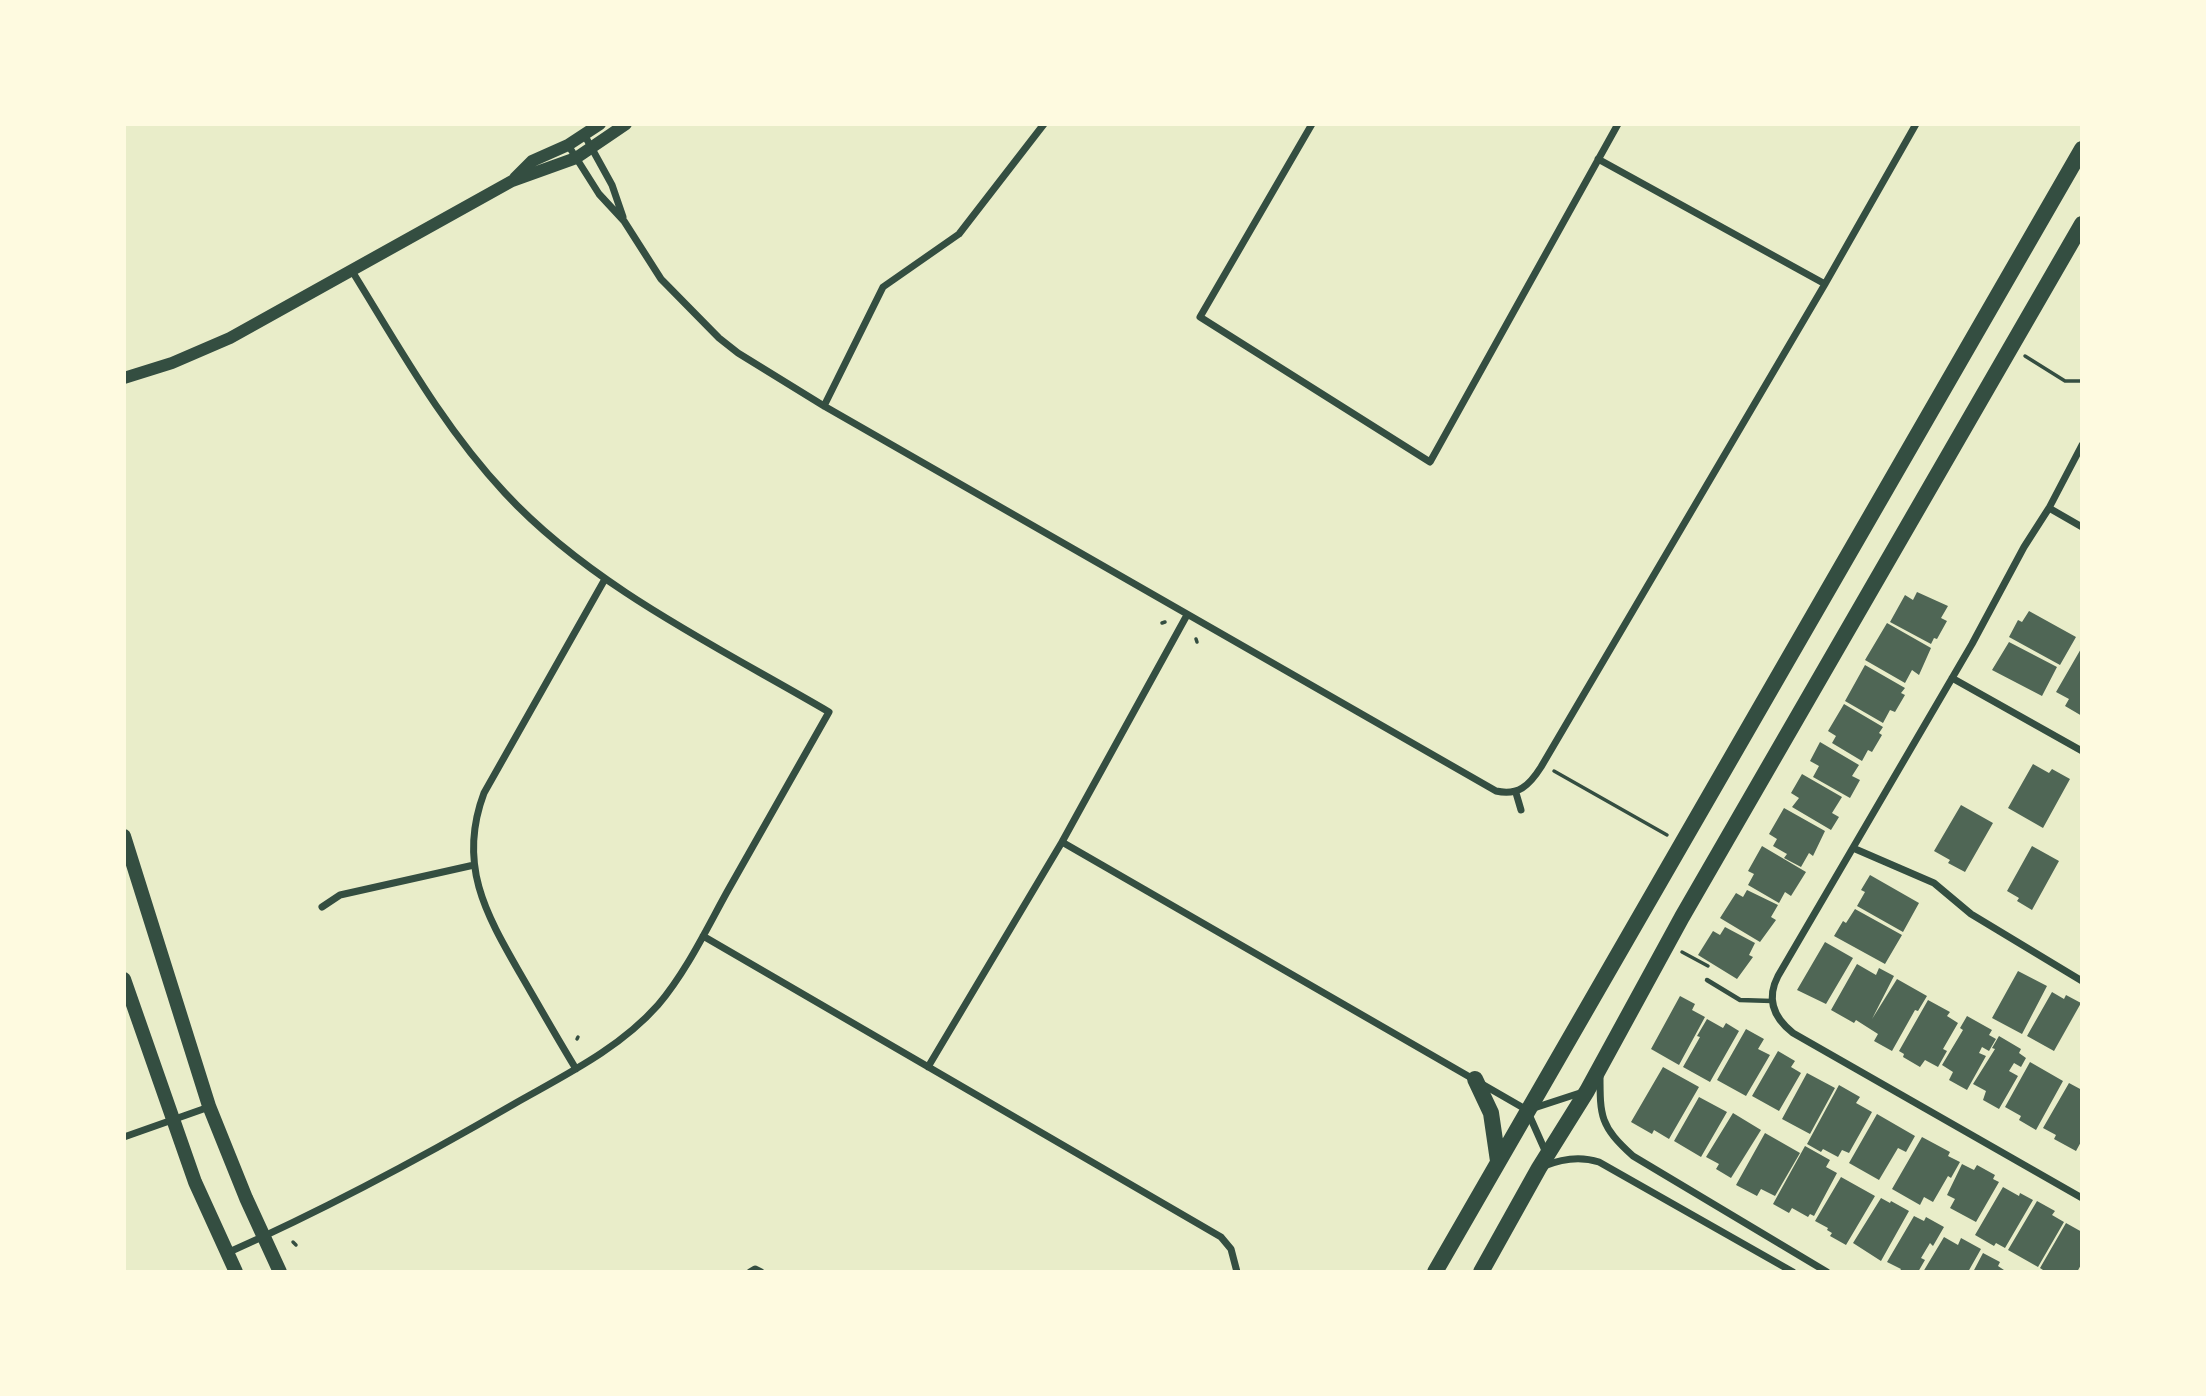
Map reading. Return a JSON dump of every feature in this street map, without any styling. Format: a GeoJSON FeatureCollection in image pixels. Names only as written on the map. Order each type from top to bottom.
{"type":"FeatureCollection","features":[{"type":"Feature","properties":{"kind":"main road"},"geometry":{"type":"LineString","coordinates":[[1435,1272],[2082,149]]}},
{"type":"Feature","properties":{"kind":"main road"},"geometry":{"type":"LineString","coordinates":[[1481,1272],[1587,1091],[1682,916],[2082,224]]}},
{"type":"Feature","properties":{"kind":"main road"},"geometry":{"type":"LineString","coordinates":[[124,836],[209,1107],[280,1272]]}},
{"type":"Feature","properties":{"kind":"main road"},"geometry":{"type":"LineString","coordinates":[[124,979],[195,1182],[236,1272]]}},
{"type":"Feature","properties":{"kind":"main road"},"geometry":{"type":"LineString","coordinates":[[1475,1079],[1491,1114],[1498,1161]]}},
{"type":"Feature","properties":{"kind":"street"},"geometry":{"type":"LineString","coordinates":[[512,181],[532,161],[585,136],[600,124]]}},
{"type":"Feature","properties":{"kind":"street"},"geometry":{"type":"LineString","coordinates":[[124,378],[172,363],[215,345],[512,181],[576,158],[626,124]]}},
{"type":"Feature","properties":{"kind":"street"},"geometry":{"type":"LineString","coordinates":[[824,405],[883,287],[959,234],[1044,124]]}},
{"type":"Feature","properties":{"kind":"street"},"geometry":{"type":"LineString","coordinates":[[1312,124],[1200,317],[1430,462],[1618,124]]}},
{"type":"Feature","properties":{"kind":"street"},"geometry":{"type":"LineString","coordinates":[[568,145],[599,194],[624,221],[661,279],[719,338],[754,363],[1496,791],[1516,793],[1528,785],[1541,767],[1916,124]]}},
{"type":"Feature","properties":{"kind":"street"},"geometry":{"type":"LineString","coordinates":[[585,136],[612,185],[624,221]]}},
{"type":"Feature","properties":{"kind":"street"},"geometry":{"type":"LineString","coordinates":[[1598,159],[1825,284]]}},
{"type":"Feature","properties":{"kind":"street"},"geometry":{"type":"LineString","coordinates":[[228,1253],[430,1152],[576,1069],[615,1044],[641,1023],[660,1002],[703,936],[829,712],[628,595],[558,541],[507,496],[449,426],[352,271]]}},
{"type":"Feature","properties":{"kind":"street"},"geometry":{"type":"LineString","coordinates":[[2082,444],[2049,508],[1778,976],[1772,992],[1777,1017],[1793,1033],[2082,1198]]}},
{"type":"Feature","properties":{"kind":"street"},"geometry":{"type":"LineString","coordinates":[[2049,508],[2082,527]]}},
{"type":"Feature","properties":{"kind":"street"},"geometry":{"type":"LineString","coordinates":[[576,1069],[491,922],[477,884],[473,832],[484,793],[605,579]]}},
{"type":"Feature","properties":{"kind":"street"},"geometry":{"type":"LineString","coordinates":[[928,1067],[1062,842],[1187,615]]}},
{"type":"Feature","properties":{"kind":"street"},"geometry":{"type":"LineString","coordinates":[[1952,678],[2082,751]]}},
{"type":"Feature","properties":{"kind":"street"},"geometry":{"type":"LineString","coordinates":[[1516,793],[1521,810]]}},
{"type":"Feature","properties":{"kind":"street"},"geometry":{"type":"LineString","coordinates":[[1062,842],[1527,1110],[1543,1162],[1576,1159],[1599,1162],[1793,1272]]}},
{"type":"Feature","properties":{"kind":"street"},"geometry":{"type":"LineString","coordinates":[[1853,848],[1934,883],[1971,914],[2082,981]]}},
{"type":"Feature","properties":{"kind":"street"},"geometry":{"type":"LineString","coordinates":[[321,907],[340,895],[474,865]]}},
{"type":"Feature","properties":{"kind":"street"},"geometry":{"type":"LineString","coordinates":[[703,936],[1221,1237],[1231,1249],[1237,1272]]}},
{"type":"Feature","properties":{"kind":"street"},"geometry":{"type":"LineString","coordinates":[[1600,1066],[1602,1118],[1614,1138],[1633,1156],[1827,1272]]}},
{"type":"Feature","properties":{"kind":"street"},"geometry":{"type":"LineString","coordinates":[[1527,1110],[1587,1091]]}},
{"type":"Feature","properties":{"kind":"street"},"geometry":{"type":"LineString","coordinates":[[124,1137],[209,1107]]}},
{"type":"Feature","properties":{"kind":"street"},"geometry":{"type":"LineString","coordinates":[[750,1272],[755,1269],[761,1272]]}},
{"type":"Feature","properties":{"kind":"lane"},"geometry":{"type":"LineString","coordinates":[[1707,980],[1740,1000],[1772,1001]]}},
{"type":"Feature","properties":{"kind":"path"},"geometry":{"type":"LineString","coordinates":[[2025,356],[2065,381],[2082,382]]}},
{"type":"Feature","properties":{"kind":"path"},"geometry":{"type":"LineString","coordinates":[[1554,771],[1669,836]]}},
{"type":"Feature","properties":{"kind":"path"},"geometry":{"type":"LineString","coordinates":[[1682,951],[1708,967]]}},
{"type":"Feature","properties":{"kind":"building"},"geometry":{"type":"Polygon","coordinates":[[[1917,592],[1948,606],[1941,618],[1947,621],[1931,644],[1890,622],[1905,595],[1913,600],[1917,592]]]}},
{"type":"Feature","properties":{"kind":"building"},"geometry":{"type":"Polygon","coordinates":[[[2029,611],[2076,637],[2060,665],[2009,637],[2018,620],[2022,622],[2029,611]]]}},
{"type":"Feature","properties":{"kind":"building"},"geometry":{"type":"Polygon","coordinates":[[[1887,623],[1931,648],[1919,675],[1912,670],[1905,683],[1865,660],[1887,623]]]}},
{"type":"Feature","properties":{"kind":"building"},"geometry":{"type":"Polygon","coordinates":[[[2009,642],[2057,667],[2042,696],[1992,670],[2009,642]]]}},
{"type":"Feature","properties":{"kind":"building"},"geometry":{"type":"Polygon","coordinates":[[[2082,647],[2082,716],[2065,706],[2069,699],[2056,692],[2082,647]]]}},
{"type":"Feature","properties":{"kind":"building"},"geometry":{"type":"Polygon","coordinates":[[[1865,665],[1905,688],[1901,693],[1905,695],[1895,712],[1890,710],[1883,723],[1845,701],[1865,665]]]}},
{"type":"Feature","properties":{"kind":"building"},"geometry":{"type":"Polygon","coordinates":[[[1844,704],[1883,727],[1879,733],[1882,735],[1872,752],[1868,750],[1862,761],[1832,743],[1836,736],[1828,731],[1844,704]]]}},
{"type":"Feature","properties":{"kind":"building"},"geometry":{"type":"Polygon","coordinates":[[[1820,742],[1859,765],[1852,776],[1860,780],[1850,798],[1813,777],[1819,766],[1810,761],[1820,742]]]}},
{"type":"Feature","properties":{"kind":"building"},"geometry":{"type":"Polygon","coordinates":[[[2033,764],[2049,773],[2052,769],[2070,779],[2043,828],[2008,808],[2033,764]]]}},
{"type":"Feature","properties":{"kind":"building"},"geometry":{"type":"Polygon","coordinates":[[[1802,774],[1842,797],[1832,813],[1839,817],[1831,830],[1792,807],[1799,798],[1791,793],[1802,774]]]}},
{"type":"Feature","properties":{"kind":"building"},"geometry":{"type":"Polygon","coordinates":[[[1961,805],[1993,823],[1965,872],[1934,851],[1961,805]]]}},
{"type":"Feature","properties":{"kind":"building"},"geometry":{"type":"Polygon","coordinates":[[[1784,808],[1825,831],[1813,856],[1809,853],[1801,867],[1784,858],[1787,854],[1773,846],[1777,839],[1769,834],[1784,808]]]}},
{"type":"Feature","properties":{"kind":"building"},"geometry":{"type":"Polygon","coordinates":[[[1762,846],[1806,872],[1791,896],[1785,892],[1779,903],[1748,885],[1754,874],[1748,871],[1762,846]]]}},
{"type":"Feature","properties":{"kind":"building"},"geometry":{"type":"Polygon","coordinates":[[[2032,846],[2059,861],[2032,910],[2007,891],[2032,846]]]}},
{"type":"Feature","properties":{"kind":"building"},"geometry":{"type":"Polygon","coordinates":[[[1870,875],[1919,903],[1903,932],[1857,906],[1865,892],[1861,890],[1870,875]]]}},
{"type":"Feature","properties":{"kind":"building"},"geometry":{"type":"Polygon","coordinates":[[[1747,890],[1778,905],[1771,917],[1776,920],[1760,942],[1720,918],[1736,893],[1743,897],[1747,890]]]}},
{"type":"Feature","properties":{"kind":"building"},"geometry":{"type":"Polygon","coordinates":[[[1855,909],[1902,935],[1885,964],[1834,936],[1843,921],[1846,923],[1855,909]]]}},
{"type":"Feature","properties":{"kind":"building"},"geometry":{"type":"Polygon","coordinates":[[[1725,927],[1755,943],[1749,955],[1753,957],[1737,979],[1698,955],[1713,931],[1720,935],[1725,927]]]}},
{"type":"Feature","properties":{"kind":"building"},"geometry":{"type":"Polygon","coordinates":[[[1825,942],[1853,958],[1826,1004],[1797,990],[1825,942]]]}},
{"type":"Feature","properties":{"kind":"building"},"geometry":{"type":"Polygon","coordinates":[[[1857,964],[1876,975],[1879,968],[1894,976],[1872,1019],[1897,979],[1927,996],[1918,1011],[1915,1010],[1892,1051],[1874,1041],[1878,1034],[1856,1020],[1854,1023],[1831,1010],[1857,964]]]}},
{"type":"Feature","properties":{"kind":"building"},"geometry":{"type":"Polygon","coordinates":[[[2018,971],[2047,986],[2022,1034],[1992,1018],[2018,971]]]}},
{"type":"Feature","properties":{"kind":"building"},"geometry":{"type":"Polygon","coordinates":[[[2052,992],[2064,999],[2066,995],[2081,1003],[2054,1051],[2027,1036],[2052,992]]]}},
{"type":"Feature","properties":{"kind":"building"},"geometry":{"type":"Polygon","coordinates":[[[1680,996],[1695,1004],[1692,1010],[1705,1017],[1679,1065],[1651,1049],[1680,996]]]}},
{"type":"Feature","properties":{"kind":"building"},"geometry":{"type":"Polygon","coordinates":[[[1928,1000],[1950,1012],[1947,1016],[1958,1023],[1943,1049],[1947,1051],[1938,1067],[1925,1060],[1920,1067],[1903,1057],[1904,1054],[1899,1051],[1928,1000]]]}},
{"type":"Feature","properties":{"kind":"building"},"geometry":{"type":"Polygon","coordinates":[[[1967,1016],[1992,1030],[1989,1035],[1996,1039],[1989,1051],[1982,1047],[1979,1053],[1986,1056],[1967,1090],[1949,1080],[1953,1072],[1942,1065],[1963,1030],[1960,1028],[1967,1016]]]}},
{"type":"Feature","properties":{"kind":"building"},"geometry":{"type":"Polygon","coordinates":[[[1707,1019],[1723,1028],[1726,1023],[1739,1031],[1710,1082],[1683,1067],[1707,1019]]]}},
{"type":"Feature","properties":{"kind":"building"},"geometry":{"type":"Polygon","coordinates":[[[1746,1029],[1764,1039],[1758,1049],[1770,1055],[1746,1096],[1717,1080],[1746,1029]]]}},
{"type":"Feature","properties":{"kind":"building"},"geometry":{"type":"Polygon","coordinates":[[[1999,1036],[2021,1049],[2019,1053],[2026,1058],[2021,1067],[2014,1063],[2009,1071],[2018,1076],[1999,1109],[1983,1100],[1986,1091],[1973,1084],[1995,1049],[1992,1048],[1999,1036]]]}},
{"type":"Feature","properties":{"kind":"building"},"geometry":{"type":"Polygon","coordinates":[[[1778,1051],[1795,1061],[1791,1067],[1801,1073],[1779,1111],[1752,1096],[1778,1051]]]}},
{"type":"Feature","properties":{"kind":"building"},"geometry":{"type":"Polygon","coordinates":[[[2030,1062],[2063,1081],[2036,1130],[2019,1120],[2021,1116],[2005,1107],[2030,1062]]]}},
{"type":"Feature","properties":{"kind":"building"},"geometry":{"type":"Polygon","coordinates":[[[1663,1067],[1699,1087],[1669,1139],[1654,1130],[1652,1134],[1631,1122],[1663,1067]]]}},
{"type":"Feature","properties":{"kind":"building"},"geometry":{"type":"Polygon","coordinates":[[[1807,1073],[1835,1088],[1810,1134],[1782,1119],[1807,1073]]]}},
{"type":"Feature","properties":{"kind":"building"},"geometry":{"type":"Polygon","coordinates":[[[2069,1083],[2082,1090],[2082,1140],[2076,1151],[2054,1139],[2056,1135],[2043,1128],[2069,1083]]]}},
{"type":"Feature","properties":{"kind":"building"},"geometry":{"type":"Polygon","coordinates":[[[1839,1085],[1860,1097],[1856,1103],[1872,1112],[1849,1153],[1842,1150],[1838,1157],[1807,1144],[1839,1085]]]}},
{"type":"Feature","properties":{"kind":"building"},"geometry":{"type":"Polygon","coordinates":[[[1699,1097],[1727,1112],[1701,1157],[1674,1141],[1699,1097]]]}},
{"type":"Feature","properties":{"kind":"building"},"geometry":{"type":"Polygon","coordinates":[[[1733,1113],[1761,1130],[1731,1178],[1716,1169],[1719,1164],[1706,1157],[1733,1113]]]}},
{"type":"Feature","properties":{"kind":"building"},"geometry":{"type":"Polygon","coordinates":[[[1877,1114],[1915,1136],[1906,1152],[1898,1148],[1879,1180],[1849,1163],[1877,1114]]]}},
{"type":"Feature","properties":{"kind":"building"},"geometry":{"type":"Polygon","coordinates":[[[1765,1133],[1800,1153],[1775,1196],[1761,1189],[1757,1196],[1736,1185],[1765,1133]]]}},
{"type":"Feature","properties":{"kind":"building"},"geometry":{"type":"Polygon","coordinates":[[[1922,1137],[1950,1152],[1948,1156],[1960,1162],[1951,1178],[1948,1176],[1933,1202],[1924,1197],[1920,1205],[1892,1189],[1922,1137]]]}},
{"type":"Feature","properties":{"kind":"building"},"geometry":{"type":"Polygon","coordinates":[[[1805,1146],[1830,1160],[1826,1167],[1837,1173],[1814,1216],[1810,1214],[1808,1217],[1792,1208],[1789,1213],[1773,1204],[1805,1146]]]}},
{"type":"Feature","properties":{"kind":"building"},"geometry":{"type":"Polygon","coordinates":[[[1962,1164],[1974,1170],[1977,1165],[1995,1175],[1993,1179],[1999,1182],[1976,1222],[1950,1208],[1955,1199],[1947,1195],[1962,1164]]]}},
{"type":"Feature","properties":{"kind":"building"},"geometry":{"type":"Polygon","coordinates":[[[1841,1177],[1875,1196],[1846,1245],[1830,1236],[1832,1233],[1828,1228],[1815,1221],[1841,1177]]]}},
{"type":"Feature","properties":{"kind":"building"},"geometry":{"type":"Polygon","coordinates":[[[2003,1187],[2033,1200],[2005,1248],[1996,1243],[1994,1246],[1975,1235],[2003,1187]]]}},
{"type":"Feature","properties":{"kind":"building"},"geometry":{"type":"Polygon","coordinates":[[[1881,1198],[1909,1211],[1881,1261],[1853,1243],[1881,1198]]]}},
{"type":"Feature","properties":{"kind":"building"},"geometry":{"type":"Polygon","coordinates":[[[2037,1201],[2055,1211],[2052,1215],[2064,1222],[2038,1267],[2008,1250],[2037,1201]]]}},
{"type":"Feature","properties":{"kind":"building"},"geometry":{"type":"Polygon","coordinates":[[[1914,1216],[1924,1221],[1926,1217],[1944,1227],[1933,1246],[1930,1243],[1921,1258],[1925,1260],[1918,1272],[1899,1272],[1901,1269],[1887,1262],[1914,1216]]]}},
{"type":"Feature","properties":{"kind":"building"},"geometry":{"type":"Polygon","coordinates":[[[2066,1223],[2082,1232],[2082,1263],[2077,1272],[2046,1272],[2040,1268],[2066,1223]]]}},
{"type":"Feature","properties":{"kind":"building"},"geometry":{"type":"Polygon","coordinates":[[[1944,1237],[1958,1245],[1961,1238],[1981,1249],[1968,1272],[1923,1272],[1944,1237]]]}},
{"type":"Feature","properties":{"kind":"building"},"geometry":{"type":"Polygon","coordinates":[[[1983,1253],[2000,1262],[1998,1266],[2007,1272],[1973,1272],[1983,1253]]]}}]}
